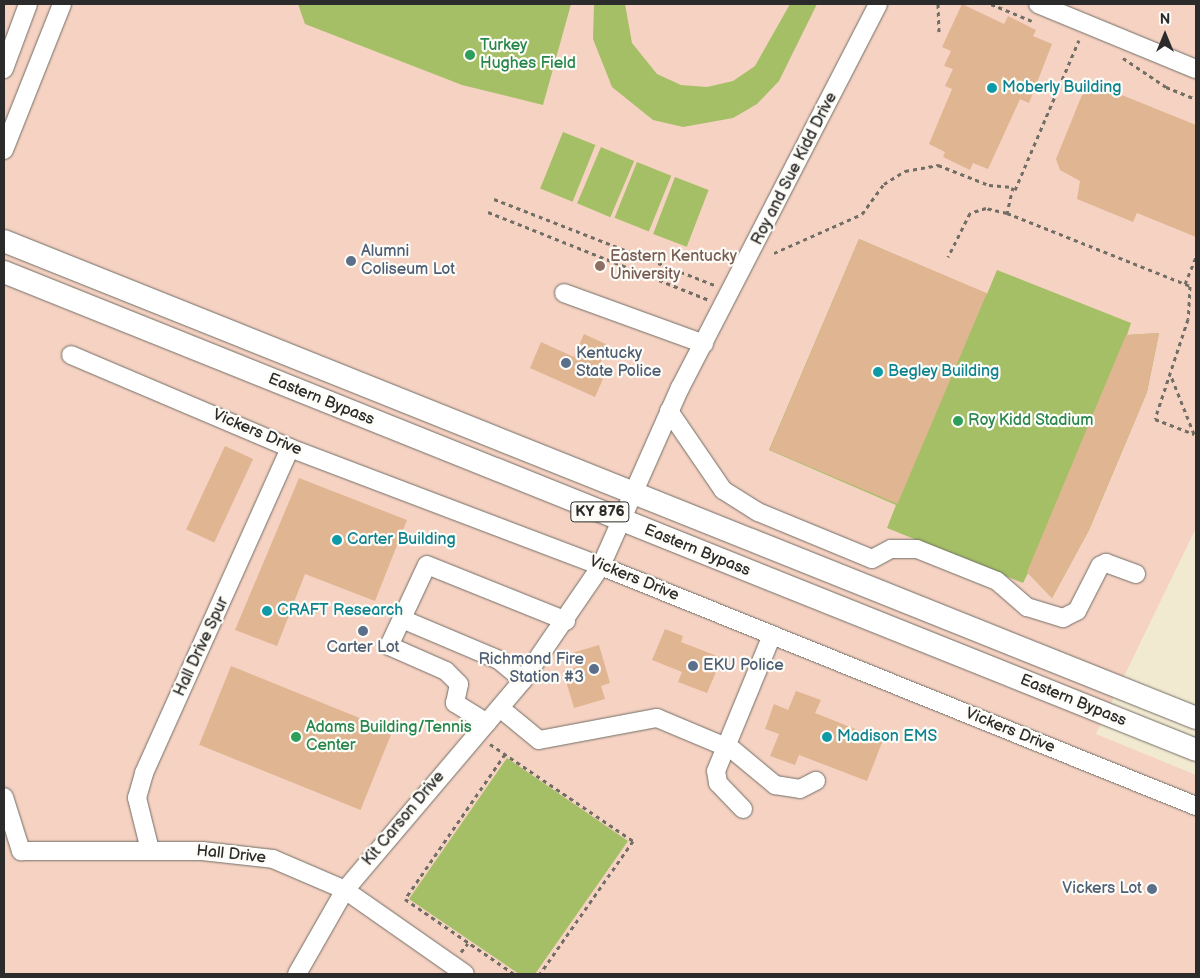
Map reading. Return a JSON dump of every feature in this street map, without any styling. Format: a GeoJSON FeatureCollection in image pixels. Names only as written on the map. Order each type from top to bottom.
{"type":"FeatureCollection","features":[{"type":"Feature","properties":{"kind":"main road","name":"Eastern Bypass"},"geometry":{"type":"LineString","coordinates":[[4,241],[1196,718]]}},
{"type":"Feature","properties":{"kind":"main road","name":"Eastern Bypass"},"geometry":{"type":"LineString","coordinates":[[4,272],[1196,750]]}},
{"type":"Feature","properties":{"kind":"street"},"geometry":{"type":"LineString","coordinates":[[4,69],[28,4]]}},
{"type":"Feature","properties":{"kind":"street"},"geometry":{"type":"LineString","coordinates":[[4,150],[62,4]]}},
{"type":"Feature","properties":{"kind":"street","name":"Roy and Sue Kidd Drive"},"geometry":{"type":"LineString","coordinates":[[630,493],[669,411],[878,4]]}},
{"type":"Feature","properties":{"kind":"street"},"geometry":{"type":"LineString","coordinates":[[1038,4],[1196,69]]}},
{"type":"Feature","properties":{"kind":"street"},"geometry":{"type":"LineString","coordinates":[[564,293],[704,344]]}},
{"type":"Feature","properties":{"kind":"street","name":"Vickers Drive"},"geometry":{"type":"LineString","coordinates":[[71,355],[290,448],[601,566],[1196,806]]}},
{"type":"Feature","properties":{"kind":"street"},"geometry":{"type":"LineString","coordinates":[[669,411],[723,490],[758,512],[872,559],[891,549],[917,549],[997,581],[1027,606],[1063,618],[1077,611],[1100,566],[1106,563],[1136,574]]}},
{"type":"Feature","properties":{"kind":"street","name":"Hall Drive Spur"},"geometry":{"type":"LineString","coordinates":[[150,850],[137,798],[144,773],[290,448]]}},
{"type":"Feature","properties":{"kind":"street","name":"Kit Carson Drive"},"geometry":{"type":"LineString","coordinates":[[297,974],[345,890],[500,708],[566,621],[601,566],[630,493]]}},
{"type":"Feature","properties":{"kind":"street"},"geometry":{"type":"LineString","coordinates":[[487,723],[455,704],[459,684],[446,672],[389,646],[427,565],[566,621]]}},
{"type":"Feature","properties":{"kind":"street"},"geometry":{"type":"LineString","coordinates":[[402,619],[499,660],[523,680]]}},
{"type":"Feature","properties":{"kind":"street"},"geometry":{"type":"LineString","coordinates":[[744,809],[716,777],[726,747],[772,635]]}},
{"type":"Feature","properties":{"kind":"street"},"geometry":{"type":"LineString","coordinates":[[500,708],[539,740],[647,716],[726,747],[775,785],[800,789],[816,781]]}},
{"type":"Feature","properties":{"kind":"street","name":"Hall Drive"},"geometry":{"type":"LineString","coordinates":[[4,797],[12,852],[150,850],[250,854],[287,864],[345,890],[466,973]]}},
{"type":"Feature","properties":{"kind":"path"},"geometry":{"type":"LineString","coordinates":[[938,4],[939,32]]}},
{"type":"Feature","properties":{"kind":"path"},"geometry":{"type":"LineString","coordinates":[[1007,213],[1079,40],[1088,44]]}},
{"type":"Feature","properties":{"kind":"path"},"geometry":{"type":"LineString","coordinates":[[1116,54],[1166,87],[1196,99]]}},
{"type":"Feature","properties":{"kind":"path"},"geometry":{"type":"LineString","coordinates":[[774,253],[862,214],[884,184],[905,171],[938,165],[1015,191]]}},
{"type":"Feature","properties":{"kind":"path"},"geometry":{"type":"LineString","coordinates":[[494,200],[718,287]]}},
{"type":"Feature","properties":{"kind":"path"},"geometry":{"type":"LineString","coordinates":[[948,257],[970,213],[986,208],[1007,213],[1190,286],[1188,319],[1171,376],[1154,419],[1194,434],[1171,376]]}},
{"type":"Feature","properties":{"kind":"path"},"geometry":{"type":"LineString","coordinates":[[488,212],[710,301]]}},
{"type":"Feature","properties":{"kind":"path"},"geometry":{"type":"LineString","coordinates":[[1185,284],[1196,257]]}},
{"type":"Feature","properties":{"kind":"path"},"geometry":{"type":"LineString","coordinates":[[486,740],[633,841],[605,877],[540,974]]}},
{"type":"Feature","properties":{"kind":"path"},"geometry":{"type":"LineString","coordinates":[[505,754],[405,899],[514,974]]}},
{"type":"Feature","properties":{"kind":"shaded area","name":"Eastern Kentucky University"},"geometry":{"type":"Polygon","coordinates":[[[4,4],[1196,4],[1196,528],[1096,734],[1196,775],[1196,974],[4,974],[4,4]]]}},
{"type":"Feature","properties":{"kind":"green space","name":"Turkey Hughes Field"},"geometry":{"type":"Polygon","coordinates":[[[298,4],[571,4],[543,105],[462,85],[305,24],[298,4]]]}},
{"type":"Feature","properties":{"kind":"green space"},"geometry":{"type":"Polygon","coordinates":[[[594,4],[625,4],[632,43],[657,74],[681,85],[707,87],[733,81],[755,66],[790,4],[817,4],[779,81],[757,104],[733,118],[683,127],[653,120],[612,87],[593,39],[594,4]]]}},
{"type":"Feature","properties":{"kind":"green space"},"geometry":{"type":"Polygon","coordinates":[[[563,132],[595,145],[573,202],[540,189],[563,132]]]}},
{"type":"Feature","properties":{"kind":"green space"},"geometry":{"type":"Polygon","coordinates":[[[601,147],[634,161],[610,217],[577,203],[601,147]]]}},
{"type":"Feature","properties":{"kind":"green space"},"geometry":{"type":"Polygon","coordinates":[[[637,162],[671,176],[649,231],[615,218],[637,162]]]}},
{"type":"Feature","properties":{"kind":"green space"},"geometry":{"type":"Polygon","coordinates":[[[675,177],[709,190],[687,247],[653,234],[675,177]]]}},
{"type":"Feature","properties":{"kind":"green space","name":"Roy Kidd Stadium"},"geometry":{"type":"Polygon","coordinates":[[[859,239],[987,294],[997,270],[1131,323],[1127,335],[1159,333],[1147,392],[1089,530],[1052,598],[1028,573],[1023,583],[887,528],[896,505],[769,450],[859,239]]]}},
{"type":"Feature","properties":{"kind":"green space"},"geometry":{"type":"Polygon","coordinates":[[[507,758],[628,841],[535,974],[519,974],[409,899],[507,758]]]}},
{"type":"Feature","properties":{"kind":"building","name":"Moberly Building"},"geometry":{"type":"Polygon","coordinates":[[[962,4],[1004,24],[1008,16],[1036,30],[1033,36],[1052,44],[1029,103],[1020,99],[988,169],[973,163],[970,170],[943,157],[945,152],[929,144],[952,89],[945,86],[953,69],[944,66],[951,51],[942,47],[962,4]]]}},
{"type":"Feature","properties":{"kind":"building"},"geometry":{"type":"Polygon","coordinates":[[[1097,85],[1196,125],[1196,237],[1137,213],[1133,222],[1077,199],[1080,181],[1060,170],[1056,159],[1082,95],[1097,85]]]}},
{"type":"Feature","properties":{"kind":"building","name":"Begley Building"},"geometry":{"type":"Polygon","coordinates":[[[859,239],[987,293],[897,504],[770,450],[859,239]]]}},
{"type":"Feature","properties":{"kind":"building"},"geometry":{"type":"Polygon","coordinates":[[[1159,333],[1147,392],[1089,530],[1052,598],[1027,572],[1126,335],[1159,333]]]}},
{"type":"Feature","properties":{"kind":"building","name":"Kentucky State Police"},"geometry":{"type":"Polygon","coordinates":[[[584,334],[608,345],[595,376],[603,379],[595,397],[530,368],[541,342],[574,357],[584,334]]]}},
{"type":"Feature","properties":{"kind":"building"},"geometry":{"type":"Polygon","coordinates":[[[225,446],[253,459],[214,542],[186,529],[225,446]]]}},
{"type":"Feature","properties":{"kind":"building","name":"Carter Building"},"geometry":{"type":"Polygon","coordinates":[[[299,478],[407,520],[375,601],[305,574],[277,646],[235,630],[299,478]]]}},
{"type":"Feature","properties":{"kind":"building","name":"EKU Police"},"geometry":{"type":"Polygon","coordinates":[[[665,629],[683,636],[681,642],[722,658],[707,693],[678,682],[682,672],[652,660],[665,629]]]}},
{"type":"Feature","properties":{"kind":"building"},"geometry":{"type":"Polygon","coordinates":[[[599,645],[610,683],[601,686],[605,699],[574,708],[563,671],[577,667],[572,653],[599,645]]]}},
{"type":"Feature","properties":{"kind":"building","name":"Adams Building/Tennis Center"},"geometry":{"type":"Polygon","coordinates":[[[231,666],[392,731],[360,810],[199,745],[231,666]]]}},
{"type":"Feature","properties":{"kind":"building","name":"Madison EMS"},"geometry":{"type":"Polygon","coordinates":[[[796,691],[821,700],[815,713],[883,740],[867,781],[799,755],[795,765],[770,756],[779,734],[765,729],[774,704],[788,710],[796,691]]]}},
{"type":"Feature","properties":{"kind":"place","name":"Turkey Hughes Field"},"geometry":{"type":"Point","coordinates":[470,55]}},
{"type":"Feature","properties":{"kind":"place","name":"Moberly Building"},"geometry":{"type":"Point","coordinates":[992,88]}},
{"type":"Feature","properties":{"kind":"place","name":"Alumni Coliseum Lot"},"geometry":{"type":"Point","coordinates":[351,261]}},
{"type":"Feature","properties":{"kind":"place","name":"Eastern Kentucky University"},"geometry":{"type":"Point","coordinates":[600,266]}},
{"type":"Feature","properties":{"kind":"place","name":"Kentucky State Police"},"geometry":{"type":"Point","coordinates":[566,363]}},
{"type":"Feature","properties":{"kind":"place","name":"Begley Building"},"geometry":{"type":"Point","coordinates":[878,372]}},
{"type":"Feature","properties":{"kind":"place","name":"Roy Kidd Stadium"},"geometry":{"type":"Point","coordinates":[958,421]}},
{"type":"Feature","properties":{"kind":"place","name":"Carter Building"},"geometry":{"type":"Point","coordinates":[337,540]}},
{"type":"Feature","properties":{"kind":"place","name":"CRAFT Research"},"geometry":{"type":"Point","coordinates":[267,611]}},
{"type":"Feature","properties":{"kind":"place","name":"Carter Lot"},"geometry":{"type":"Point","coordinates":[363,631]}},
{"type":"Feature","properties":{"kind":"place","name":"EKU Police"},"geometry":{"type":"Point","coordinates":[693,666]}},
{"type":"Feature","properties":{"kind":"place","name":"Richmond Fire Station #3"},"geometry":{"type":"Point","coordinates":[594,669]}},
{"type":"Feature","properties":{"kind":"place","name":"Adams Building/Tennis Center"},"geometry":{"type":"Point","coordinates":[296,737]}},
{"type":"Feature","properties":{"kind":"place","name":"Madison EMS"},"geometry":{"type":"Point","coordinates":[827,737]}},
{"type":"Feature","properties":{"kind":"place","name":"Vickers Lot"},"geometry":{"type":"Point","coordinates":[1152,889]}}]}
